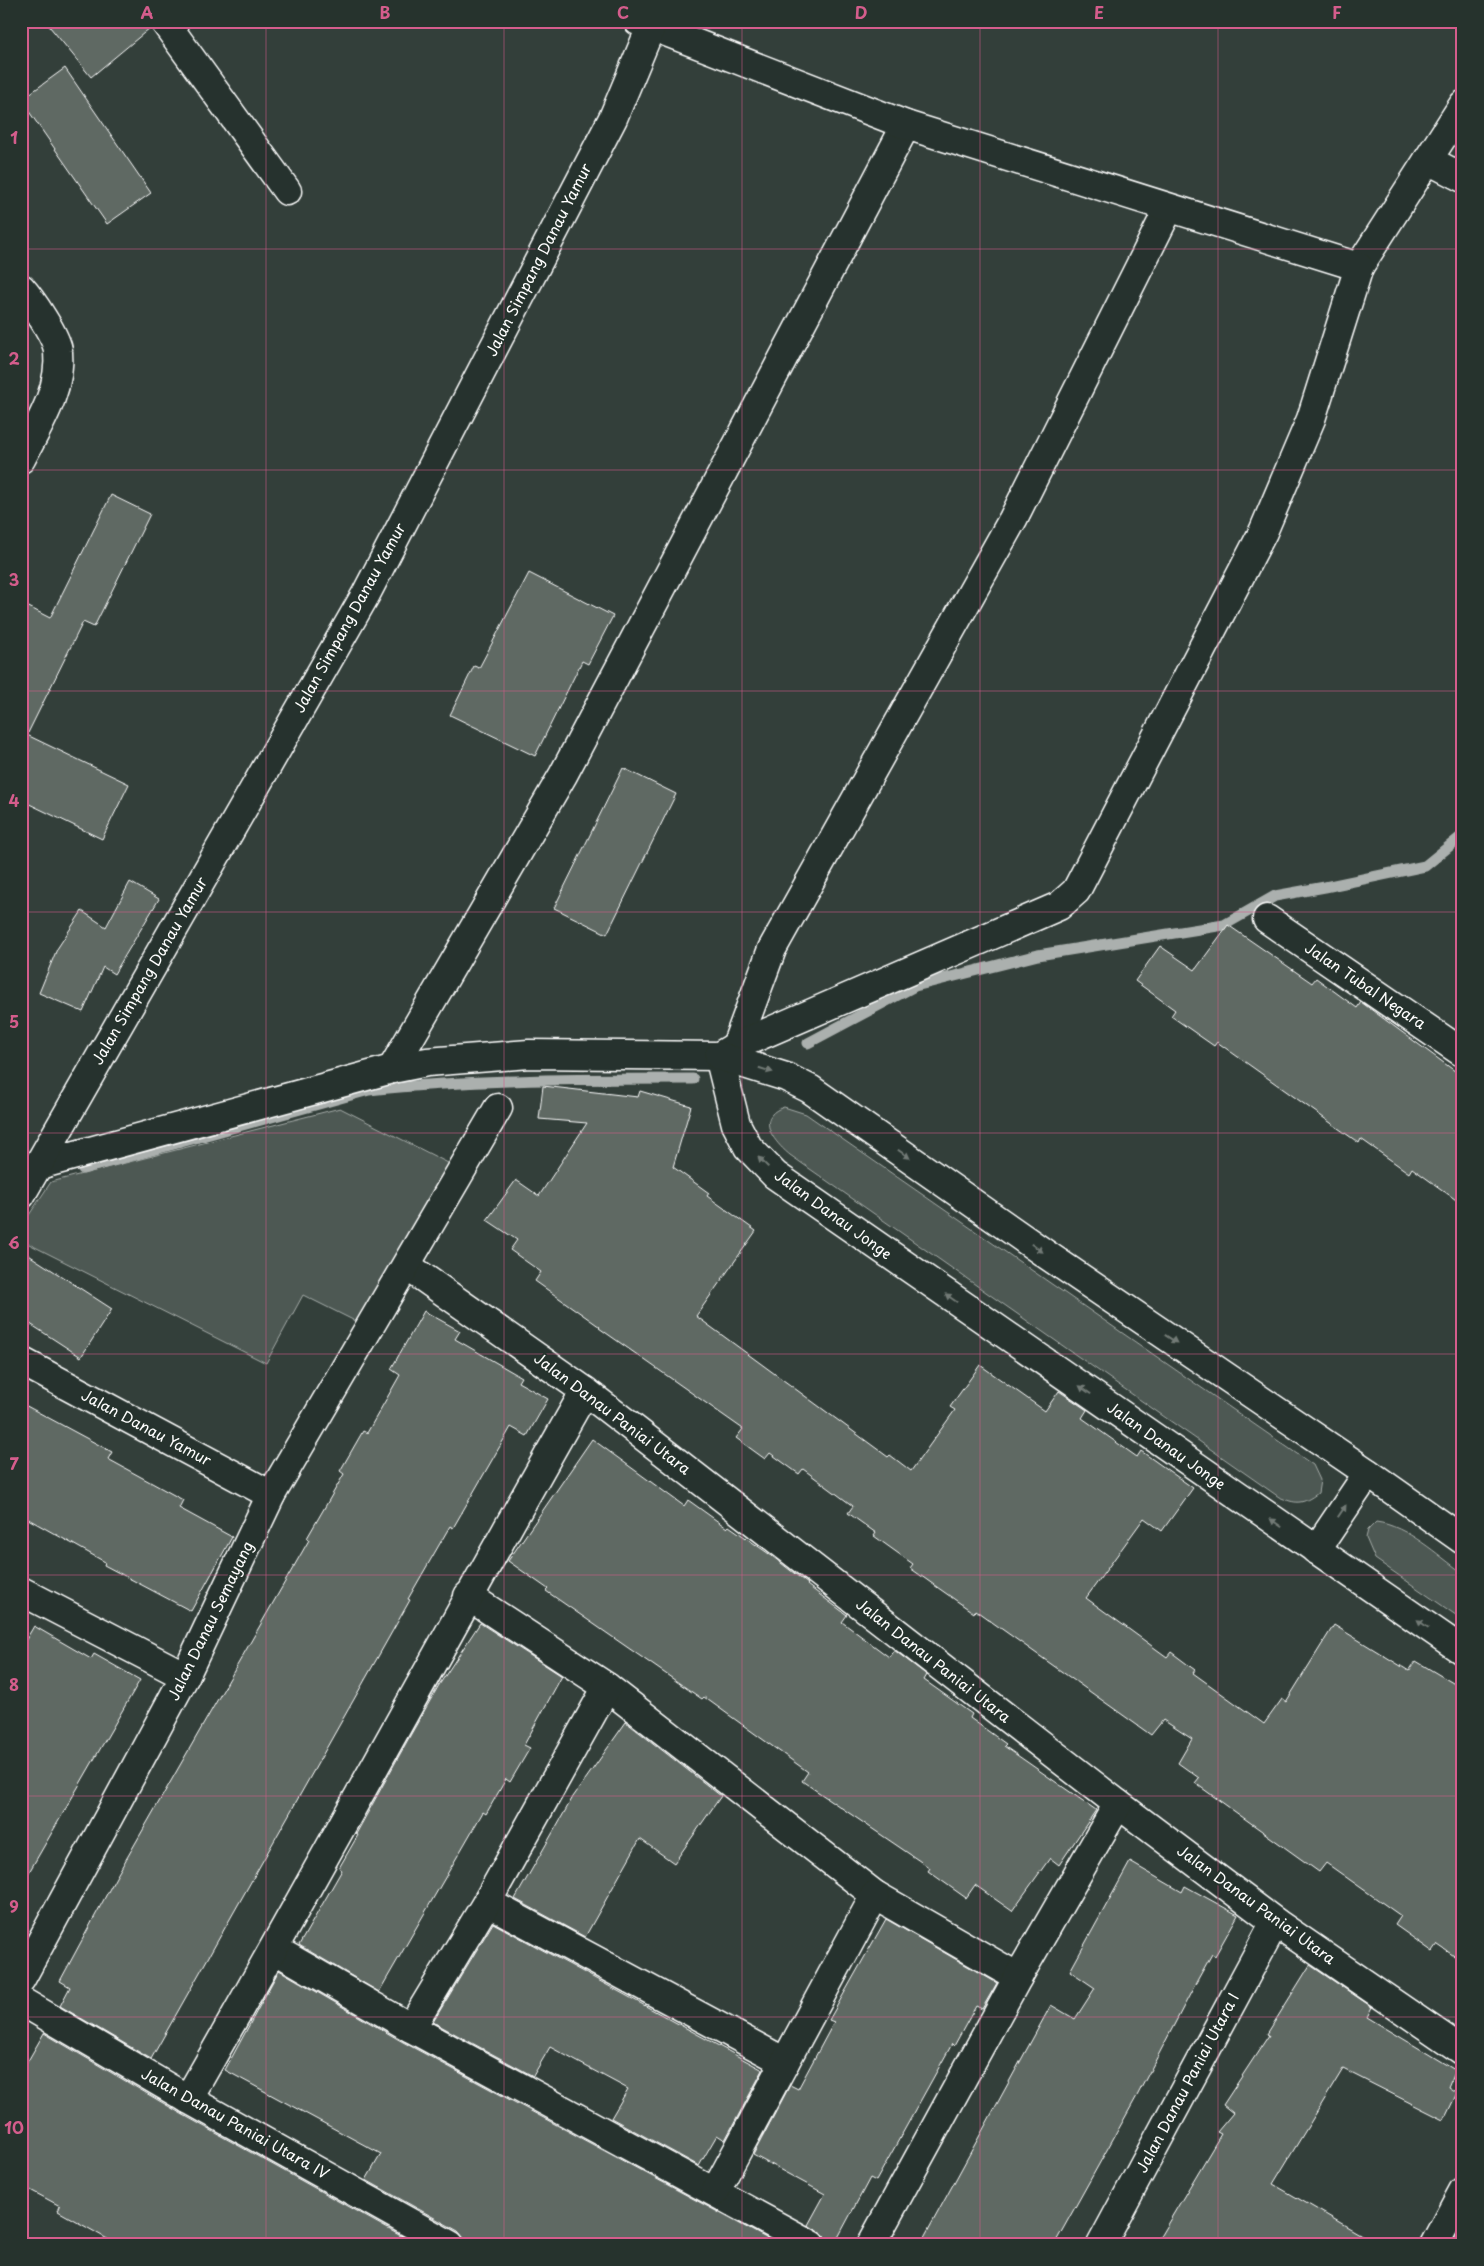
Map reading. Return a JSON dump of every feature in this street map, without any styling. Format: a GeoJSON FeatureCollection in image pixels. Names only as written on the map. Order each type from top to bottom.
{"type":"FeatureCollection","features":[{"type":"Feature","properties":{"kind":"street"},"geometry":{"type":"LineString","coordinates":[[164,21],[287,191]]}},
{"type":"Feature","properties":{"kind":"street"},"geometry":{"type":"LineString","coordinates":[[644,24],[906,125],[1359,267]]}},
{"type":"Feature","properties":{"kind":"street","name":"Jalan Simpang Danau Yamur"},"geometry":{"type":"LineString","coordinates":[[21,1195],[366,594],[613,118],[644,24]]}},
{"type":"Feature","properties":{"kind":"street"},"geometry":{"type":"LineString","coordinates":[[39,1165],[392,1069],[427,1062],[528,1054],[728,1051],[1060,906],[1076,891],[1263,532],[1311,419],[1359,267],[1463,104]]}},
{"type":"Feature","properties":{"kind":"street"},"geometry":{"type":"LineString","coordinates":[[392,1069],[563,775],[906,125]]}},
{"type":"Feature","properties":{"kind":"street"},"geometry":{"type":"LineString","coordinates":[[1428,160],[1463,178]]}},
{"type":"Feature","properties":{"kind":"street"},"geometry":{"type":"LineString","coordinates":[[728,1051],[772,949],[1013,519],[1169,208]]}},
{"type":"Feature","properties":{"kind":"street"},"geometry":{"type":"LineString","coordinates":[[21,288],[35,304],[58,350],[56,381],[48,407],[21,459]]}},
{"type":"Feature","properties":{"kind":"street","name":"Jalan Tubal Negara"},"geometry":{"type":"LineString","coordinates":[[1267,919],[1463,1053]]}},
{"type":"Feature","properties":{"kind":"street"},"geometry":{"type":"LineString","coordinates":[[728,1051],[810,1089],[1047,1255],[1368,1472],[1463,1540]]}},
{"type":"Feature","properties":{"kind":"street","name":"Jalan Danau Jonge"},"geometry":{"type":"LineString","coordinates":[[728,1051],[736,1124],[748,1147],[775,1175],[1463,1652]]}},
{"type":"Feature","properties":{"kind":"street","name":"Jalan Danau Semayang"},"geometry":{"type":"LineString","coordinates":[[21,1979],[185,1676],[271,1495],[498,1108]]}},
{"type":"Feature","properties":{"kind":"street","name":"Jalan Danau Paniai Utara"},"geometry":{"type":"LineString","coordinates":[[407,1266],[585,1392],[1118,1804],[1275,1922],[1463,2051]]}},
{"type":"Feature","properties":{"kind":"street","name":"Jalan Danau Yamur"},"geometry":{"type":"LineString","coordinates":[[21,1361],[271,1495]]}},
{"type":"Feature","properties":{"kind":"street"},"geometry":{"type":"LineString","coordinates":[[188,2099],[274,1949],[468,1596],[585,1392]]}},
{"type":"Feature","properties":{"kind":"street"},"geometry":{"type":"LineString","coordinates":[[1316,1550],[1368,1472]]}},
{"type":"Feature","properties":{"kind":"street"},"geometry":{"type":"LineString","coordinates":[[21,1591],[185,1676]]}},
{"type":"Feature","properties":{"kind":"street"},"geometry":{"type":"LineString","coordinates":[[468,1596],[607,1687],[874,1895],[1018,1977]]}},
{"type":"Feature","properties":{"kind":"street"},"geometry":{"type":"LineString","coordinates":[[411,2028],[487,1902],[607,1687]]}},
{"type":"Feature","properties":{"kind":"street"},"geometry":{"type":"LineString","coordinates":[[871,2245],[1018,1977],[1118,1804]]}},
{"type":"Feature","properties":{"kind":"street"},"geometry":{"type":"LineString","coordinates":[[715,2192],[874,1895]]}},
{"type":"Feature","properties":{"kind":"street"},"geometry":{"type":"LineString","coordinates":[[487,1902],[785,2062]]}},
{"type":"Feature","properties":{"kind":"street","name":"Jalan Danau Paniai Utara I"},"geometry":{"type":"LineString","coordinates":[[1101,2245],[1275,1922]]}},
{"type":"Feature","properties":{"kind":"street"},"geometry":{"type":"LineString","coordinates":[[274,1949],[411,2028],[812,2245]]}},
{"type":"Feature","properties":{"kind":"street","name":"Jalan Danau Paniai Utara IV"},"geometry":{"type":"LineString","coordinates":[[21,2001],[188,2099],[450,2245]]}},
{"type":"Feature","properties":{"kind":"street"},"geometry":{"type":"LineString","coordinates":[[1434,2245],[1463,2192]]}},
{"type":"Feature","properties":{"kind":"shaded area"},"geometry":{"type":"Polygon","coordinates":[[[784,1107],[806,1114],[1313,1465],[1320,1480],[1318,1493],[1308,1500],[1299,1502],[1279,1497],[790,1155],[773,1137],[768,1123],[775,1111],[784,1107]]]}},
{"type":"Feature","properties":{"kind":"shaded area"},"geometry":{"type":"Polygon","coordinates":[[[340,1108],[450,1164],[357,1322],[303,1295],[266,1363],[21,1240],[21,1227],[51,1182],[340,1108]]]}},
{"type":"Feature","properties":{"kind":"shaded area"},"geometry":{"type":"Polygon","coordinates":[[[1376,1522],[1411,1535],[1463,1573],[1463,1620],[1375,1559],[1366,1538],[1368,1530],[1376,1522]]]}},
{"type":"Feature","properties":{"kind":"building"},"geometry":{"type":"Polygon","coordinates":[[[45,21],[149,21],[150,28],[91,77],[45,21]]]}},
{"type":"Feature","properties":{"kind":"building"},"geometry":{"type":"Polygon","coordinates":[[[65,68],[151,193],[107,224],[21,100],[65,68]]]}},
{"type":"Feature","properties":{"kind":"building"},"geometry":{"type":"Polygon","coordinates":[[[111,495],[150,514],[94,627],[83,622],[27,735],[129,784],[102,839],[21,800],[21,603],[50,618],[111,495]]]}},
{"type":"Feature","properties":{"kind":"building"},"geometry":{"type":"Polygon","coordinates":[[[529,573],[613,616],[588,664],[582,661],[535,756],[450,715],[474,666],[479,668],[529,573]]]}},
{"type":"Feature","properties":{"kind":"building"},"geometry":{"type":"Polygon","coordinates":[[[623,768],[676,794],[607,934],[554,908],[623,768]]]}},
{"type":"Feature","properties":{"kind":"building"},"geometry":{"type":"Polygon","coordinates":[[[130,882],[159,899],[114,974],[103,967],[83,1012],[39,993],[57,949],[82,911],[106,927],[130,882]]]}},
{"type":"Feature","properties":{"kind":"building"},"geometry":{"type":"Polygon","coordinates":[[[1228,925],[1312,983],[1316,978],[1357,1008],[1361,1002],[1463,1077],[1463,1205],[1412,1168],[1409,1173],[1361,1139],[1359,1143],[1217,1042],[1214,1046],[1171,1016],[1175,1010],[1135,981],[1160,946],[1195,970],[1228,925]]]}},
{"type":"Feature","properties":{"kind":"building"},"geometry":{"type":"Polygon","coordinates":[[[543,1086],[638,1097],[640,1091],[691,1106],[673,1167],[709,1193],[707,1196],[756,1231],[696,1316],[888,1457],[890,1455],[911,1471],[955,1410],[950,1407],[980,1365],[1045,1411],[1059,1391],[1087,1410],[1082,1418],[1137,1457],[1141,1451],[1193,1488],[1162,1531],[1144,1518],[1086,1598],[1167,1657],[1171,1652],[1195,1670],[1193,1673],[1264,1724],[1282,1699],[1286,1702],[1334,1625],[1409,1671],[1416,1661],[1463,1689],[1463,1962],[1438,1945],[1433,1952],[1395,1925],[1401,1916],[1326,1863],[1319,1872],[1195,1783],[1199,1778],[1178,1763],[1192,1739],[1163,1720],[1151,1735],[975,1610],[974,1613],[910,1568],[913,1564],[874,1536],[876,1533],[848,1513],[853,1506],[803,1469],[799,1474],[770,1453],[765,1459],[736,1438],[743,1429],[535,1281],[541,1272],[510,1250],[517,1240],[487,1220],[516,1180],[539,1196],[587,1123],[539,1119],[543,1086]]]}},
{"type":"Feature","properties":{"kind":"building"},"geometry":{"type":"Polygon","coordinates":[[[21,1250],[112,1309],[81,1357],[21,1318],[21,1250]]]}},
{"type":"Feature","properties":{"kind":"building"},"geometry":{"type":"Polygon","coordinates":[[[424,1311],[460,1331],[455,1339],[521,1377],[518,1382],[548,1399],[527,1436],[511,1427],[453,1528],[450,1526],[151,2059],[60,2006],[70,1987],[60,1981],[116,1877],[309,1540],[307,1538],[344,1474],[340,1471],[363,1431],[367,1433],[400,1375],[391,1369],[424,1311]]]}},
{"type":"Feature","properties":{"kind":"building"},"geometry":{"type":"Polygon","coordinates":[[[21,1403],[112,1452],[108,1459],[183,1500],[179,1508],[232,1537],[191,1611],[104,1565],[105,1562],[21,1515],[21,1403]]]}},
{"type":"Feature","properties":{"kind":"building"},"geometry":{"type":"Polygon","coordinates":[[[592,1439],[684,1506],[688,1500],[727,1528],[729,1526],[772,1556],[847,1615],[842,1622],[889,1657],[894,1650],[927,1675],[924,1680],[972,1714],[970,1718],[1006,1744],[1004,1746],[1096,1810],[1059,1865],[1050,1858],[1012,1911],[975,1885],[966,1898],[928,1871],[930,1868],[802,1781],[808,1772],[704,1697],[702,1699],[546,1591],[548,1589],[508,1561],[592,1439]]]}},
{"type":"Feature","properties":{"kind":"building"},"geometry":{"type":"Polygon","coordinates":[[[480,1623],[562,1676],[524,1745],[530,1748],[510,1782],[506,1779],[486,1814],[483,1812],[379,1992],[299,1945],[342,1870],[339,1868],[358,1835],[356,1834],[411,1734],[439,1685],[480,1623]]]}},
{"type":"Feature","properties":{"kind":"building"},"geometry":{"type":"Polygon","coordinates":[[[34,1626],[91,1659],[94,1654],[140,1680],[21,1886],[21,1648],[34,1626]]]}},
{"type":"Feature","properties":{"kind":"building"},"geometry":{"type":"Polygon","coordinates":[[[626,1722],[721,1796],[674,1863],[640,1839],[585,1937],[515,1899],[573,1797],[626,1722]]]}},
{"type":"Feature","properties":{"kind":"building"},"geometry":{"type":"Polygon","coordinates":[[[1130,1862],[1182,1892],[1185,1886],[1238,1915],[1215,1956],[1212,1954],[1198,1979],[1137,2096],[1054,2245],[920,2245],[1051,2005],[1075,2019],[1095,1988],[1070,1971],[1130,1862]]]}},
{"type":"Feature","properties":{"kind":"building"},"geometry":{"type":"Polygon","coordinates":[[[886,1919],[997,1983],[982,2009],[976,2006],[954,2046],[952,2044],[876,2181],[870,2178],[834,2245],[828,2245],[825,2236],[808,2225],[825,2194],[753,2155],[790,2085],[798,2089],[834,2022],[829,2020],[886,1919]]]}},
{"type":"Feature","properties":{"kind":"building"},"geometry":{"type":"Polygon","coordinates":[[[493,1923],[763,2070],[725,2140],[717,2135],[699,2166],[611,2118],[628,2089],[550,2047],[533,2076],[433,2022],[493,1923]]]}},
{"type":"Feature","properties":{"kind":"building"},"geometry":{"type":"Polygon","coordinates":[[[1310,1965],[1372,2007],[1367,2017],[1455,2070],[1448,2087],[1457,2093],[1444,2120],[1343,2069],[1273,2184],[1379,2245],[1155,2245],[1221,2134],[1217,2132],[1233,2113],[1223,2105],[1269,2035],[1267,2034],[1310,1965]]]}},
{"type":"Feature","properties":{"kind":"building"},"geometry":{"type":"Polygon","coordinates":[[[279,1970],[403,2042],[779,2245],[466,2245],[458,2231],[366,2180],[381,2154],[225,2070],[279,1970]]]}},
{"type":"Feature","properties":{"kind":"building"},"geometry":{"type":"Polygon","coordinates":[[[44,2033],[180,2113],[417,2245],[118,2245],[58,2211],[60,2206],[21,2185],[21,2073],[44,2033]]]}},
{"type":"Feature","properties":{"kind":"waterway"},"geometry":{"type":"LineString","coordinates":[[808,1043],[915,986],[1038,955],[1224,925],[1275,896],[1425,866],[1463,835]]}},
{"type":"Feature","properties":{"kind":"waterway"},"geometry":{"type":"LineString","coordinates":[[83,1169],[369,1090],[490,1082],[693,1079]]}}]}
